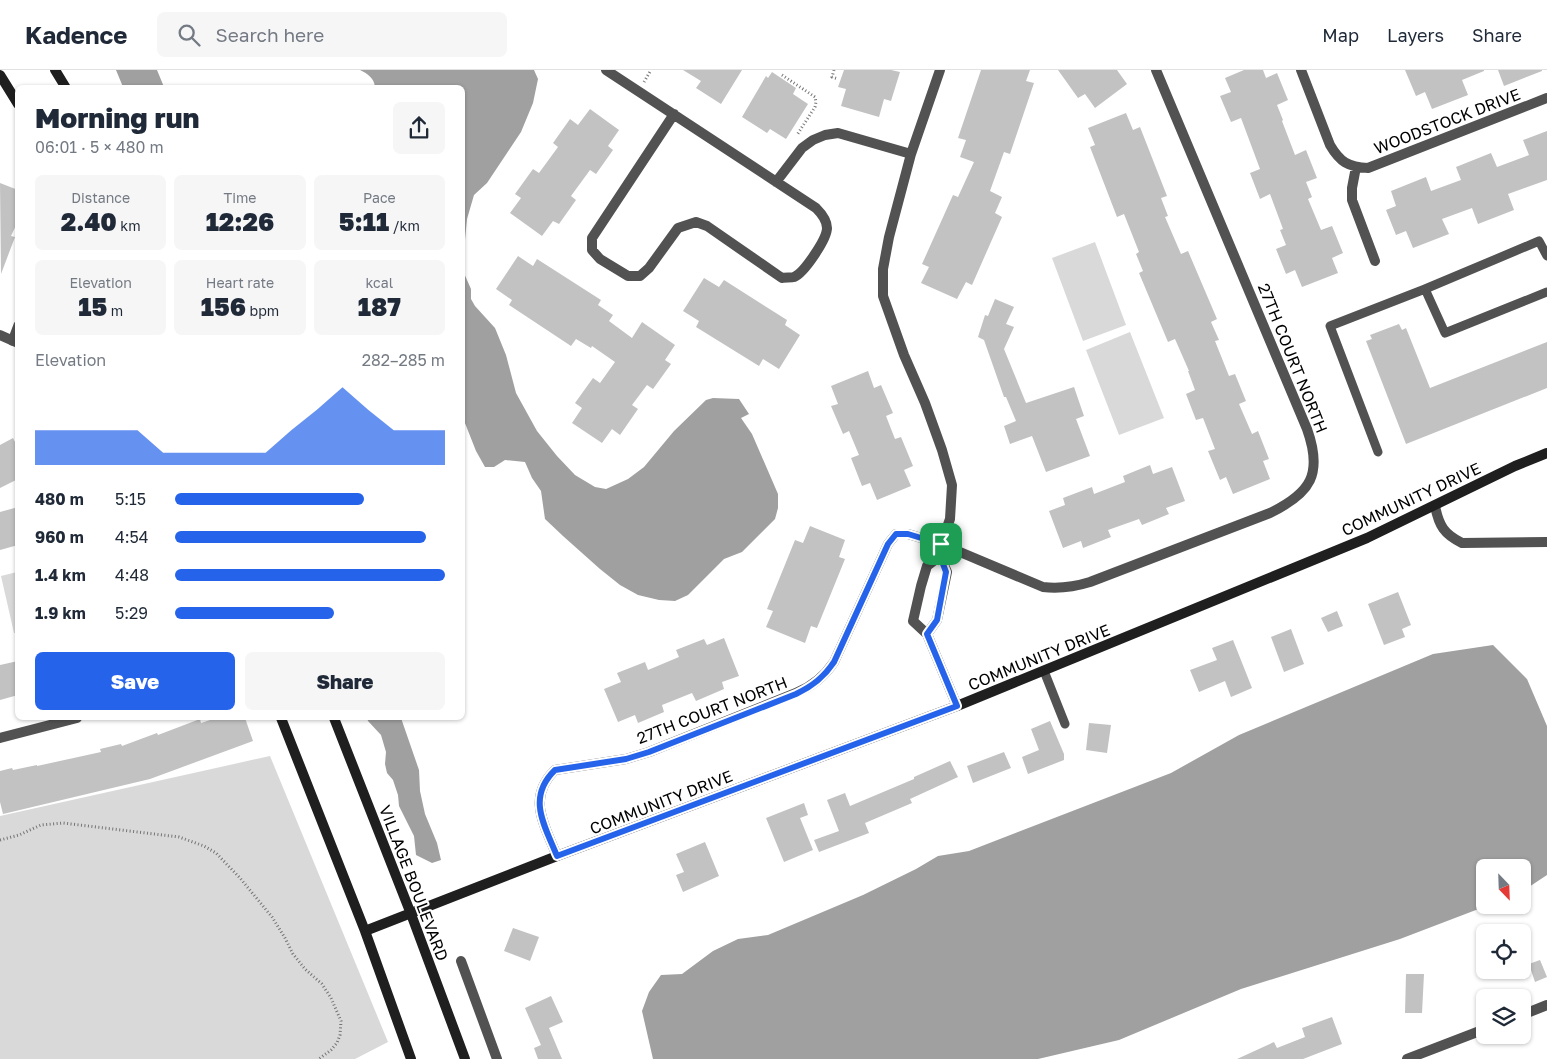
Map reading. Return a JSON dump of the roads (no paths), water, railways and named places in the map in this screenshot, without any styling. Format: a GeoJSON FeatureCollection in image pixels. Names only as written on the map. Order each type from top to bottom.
{"type":"FeatureCollection","features":[{"type":"Feature","properties":{"kind":"street"},"geometry":{"type":"LineString","coordinates":[[55,70],[64,85]]}},
{"type":"Feature","properties":{"kind":"street"},"geometry":{"type":"LineString","coordinates":[[606,70],[674,114],[816,208],[824,217],[827,229],[824,240],[803,269],[794,277],[782,278],[707,226],[696,222],[678,228],[649,268],[640,276],[628,276],[600,259],[592,250],[592,238],[674,114]]}},
{"type":"Feature","properties":{"kind":"street"},"geometry":{"type":"LineString","coordinates":[[927,634],[937,620],[946,572],[940,556],[941,544],[950,520],[952,484],[925,403],[904,355],[883,296],[883,269],[889,237],[911,154],[940,70]]}},
{"type":"Feature","properties":{"kind":"street","name":"27TH COURT NORTH"},"geometry":{"type":"LineString","coordinates":[[557,856],[540,813],[542,788],[547,778],[555,770],[626,759],[649,752],[808,688],[823,676],[834,662],[888,544],[896,534],[908,534],[941,544],[1043,587],[1074,587],[1270,513],[1288,504],[1312,480],[1314,463],[1312,444],[1156,70]]}},
{"type":"Feature","properties":{"kind":"street","name":"WOODSTOCK DRIVE"},"geometry":{"type":"LineString","coordinates":[[1301,70],[1330,145],[1336,155],[1345,163],[1356,167],[1368,168],[1547,98]]}},
{"type":"Feature","properties":{"kind":"street"},"geometry":{"type":"LineString","coordinates":[[0,75],[15,99]]}},
{"type":"Feature","properties":{"kind":"street"},"geometry":{"type":"LineString","coordinates":[[776,182],[802,148],[813,140],[825,135],[838,133],[911,154]]}},
{"type":"Feature","properties":{"kind":"street","name":"WOODSTOCK DRIVE"},"geometry":{"type":"LineString","coordinates":[[1356,167],[1352,200],[1375,261]]}},
{"type":"Feature","properties":{"kind":"street"},"geometry":{"type":"LineString","coordinates":[[0,335],[15,342]]}},
{"type":"Feature","properties":{"kind":"street","name":"COMMUNITY DRIVE"},"geometry":{"type":"LineString","coordinates":[[364,931],[557,856],[957,706],[1044,671],[1367,538],[1515,466],[1547,453]]}},
{"type":"Feature","properties":{"kind":"street"},"geometry":{"type":"LineString","coordinates":[[1435,506],[1442,528],[1450,537],[1462,544],[1547,542]]}},
{"type":"Feature","properties":{"kind":"street"},"geometry":{"type":"LineString","coordinates":[[940,556],[928,566],[913,621],[927,634],[957,706]]}},
{"type":"Feature","properties":{"kind":"street"},"geometry":{"type":"LineString","coordinates":[[0,738],[69,720]]}},
{"type":"Feature","properties":{"kind":"street"},"geometry":{"type":"LineString","coordinates":[[282,720],[364,931],[411,1059]]}},
{"type":"Feature","properties":{"kind":"street","name":"VILLAGE BOULEVARD"},"geometry":{"type":"LineString","coordinates":[[335,720],[411,914],[465,1059]]}},
{"type":"Feature","properties":{"kind":"street"},"geometry":{"type":"LineString","coordinates":[[461,961],[497,1059]]}},
{"type":"Feature","properties":{"kind":"street"},"geometry":{"type":"LineString","coordinates":[[1531,1011],[1547,1005]]}},
{"type":"Feature","properties":{"kind":"street"},"geometry":{"type":"LineString","coordinates":[[1407,1059],[1476,1032]]}},
{"type":"Feature","properties":{"kind":"lane"},"geometry":{"type":"LineString","coordinates":[[1378,452],[1330,326],[1425,289],[1539,241],[1547,256]]}},
{"type":"Feature","properties":{"kind":"lane"},"geometry":{"type":"LineString","coordinates":[[1425,289],[1445,334],[1547,292]]}},
{"type":"Feature","properties":{"kind":"lane"},"geometry":{"type":"LineString","coordinates":[[1044,671],[1065,724]]}}]}
